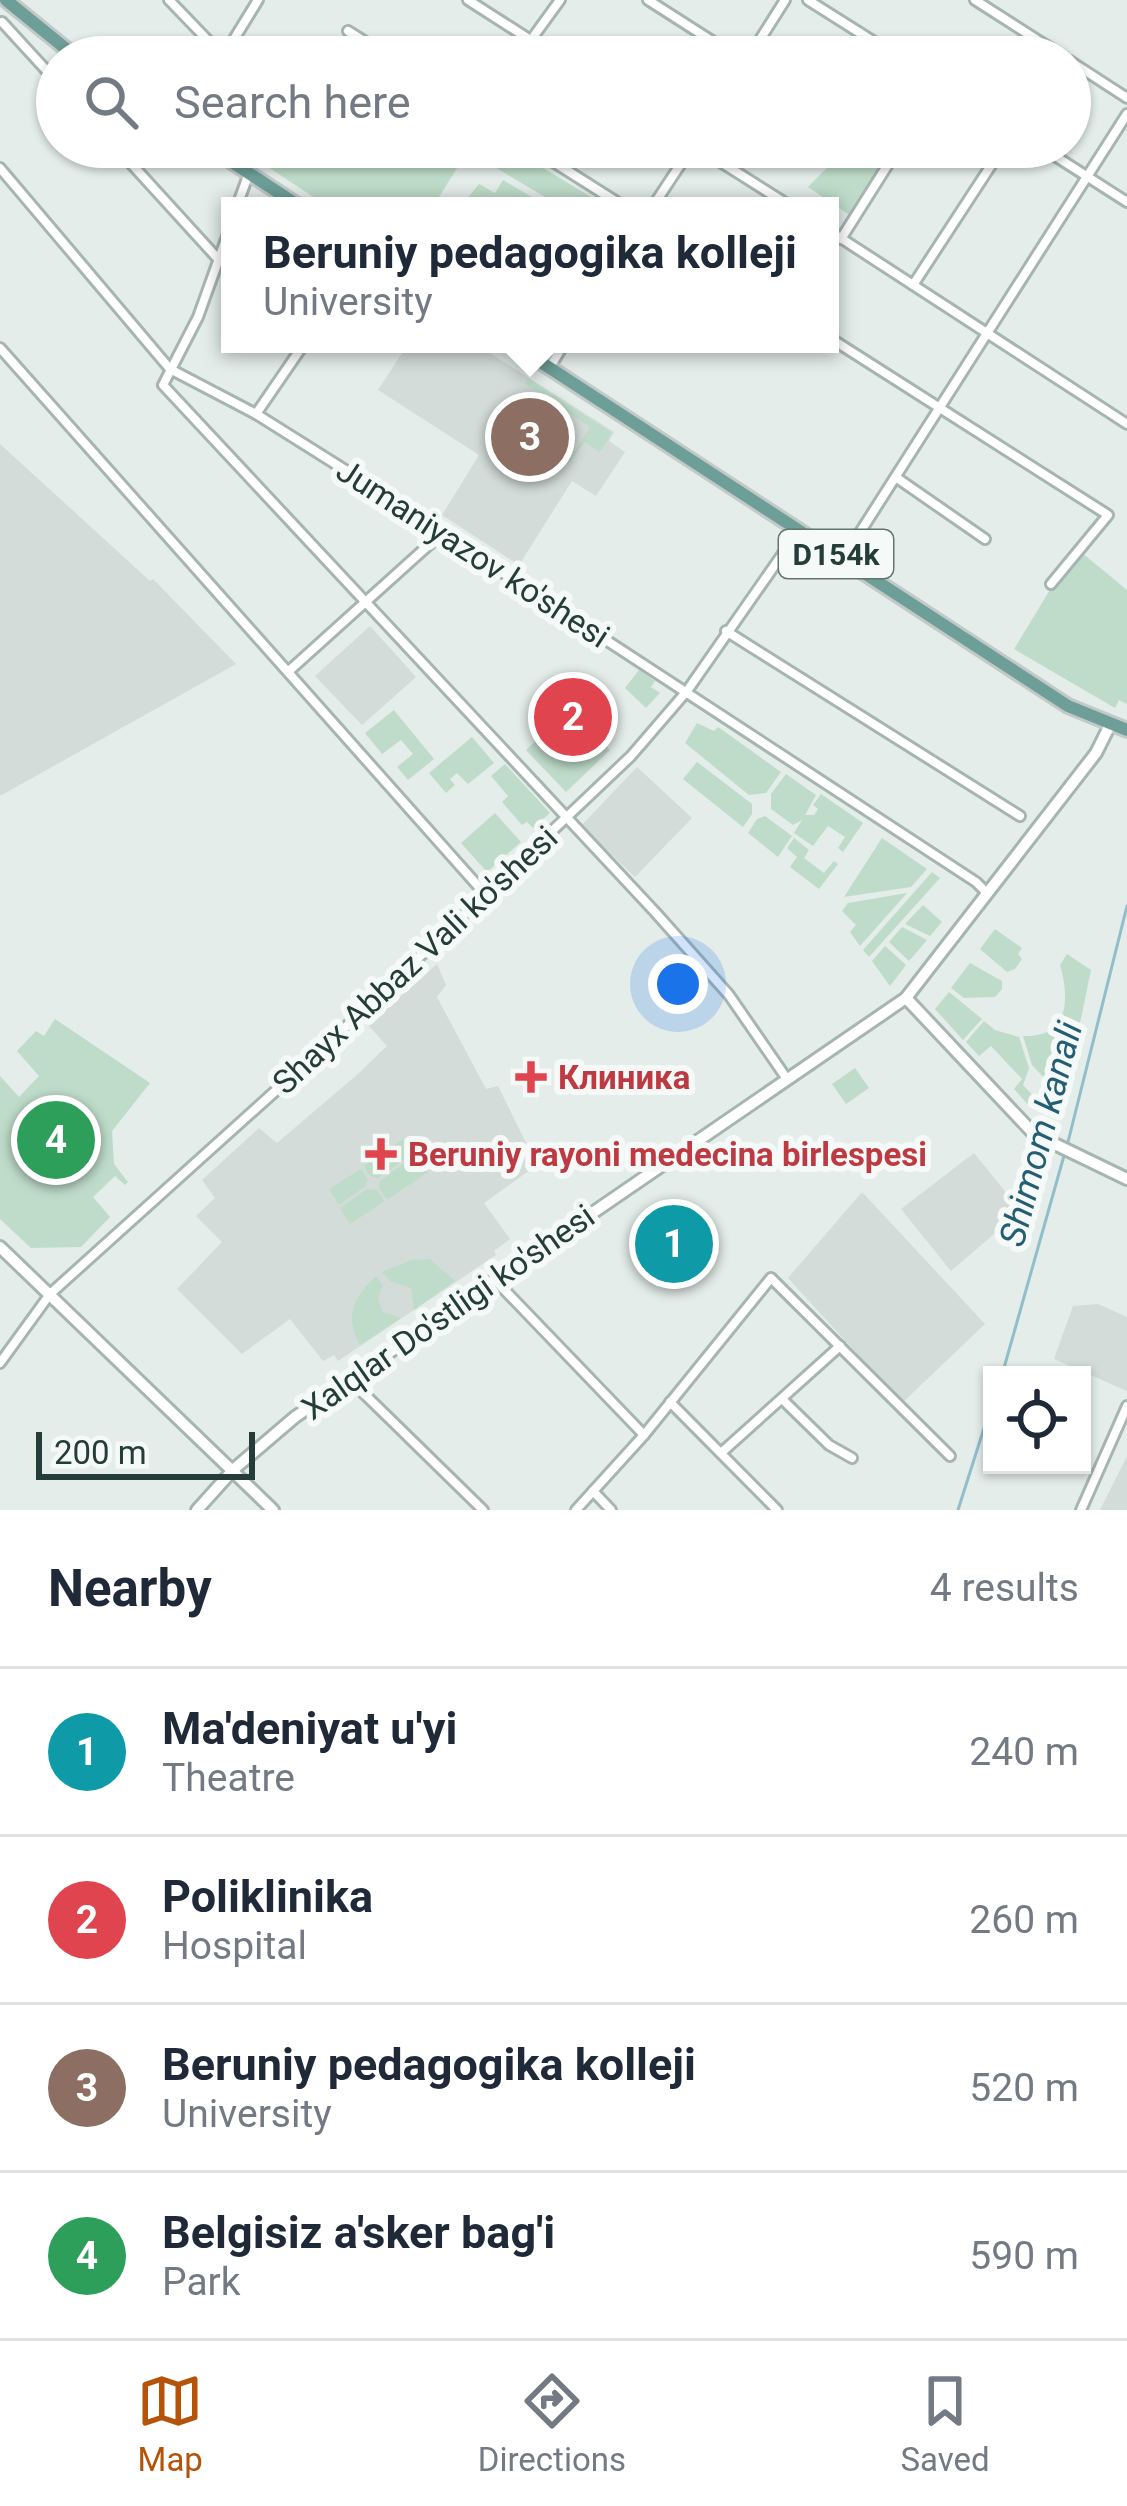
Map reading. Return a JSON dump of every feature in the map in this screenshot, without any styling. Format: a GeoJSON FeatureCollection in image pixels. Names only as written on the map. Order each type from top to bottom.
{"type":"FeatureCollection","features":[{"type":"Feature","properties":{"kind":"main road"},"geometry":{"type":"LineString","coordinates":[[10,4],[50,36]]}},
{"type":"Feature","properties":{"kind":"main road"},"geometry":{"type":"LineString","coordinates":[[241,168],[285,197]]}},
{"type":"Feature","properties":{"kind":"main road","name":"D154k"},"geometry":{"type":"LineString","coordinates":[[527,353],[1068,706],[1127,730]]}},
{"type":"Feature","properties":{"kind":"street"},"geometry":{"type":"LineString","coordinates":[[169,0],[204,36]]}},
{"type":"Feature","properties":{"kind":"street"},"geometry":{"type":"LineString","coordinates":[[236,36],[258,0]]}},
{"type":"Feature","properties":{"kind":"street"},"geometry":{"type":"LineString","coordinates":[[468,0],[526,36]]}},
{"type":"Feature","properties":{"kind":"street"},"geometry":{"type":"LineString","coordinates":[[535,36],[560,0]]}},
{"type":"Feature","properties":{"kind":"street"},"geometry":{"type":"LineString","coordinates":[[648,0],[704,36]]}},
{"type":"Feature","properties":{"kind":"street"},"geometry":{"type":"LineString","coordinates":[[762,36],[785,0]]}},
{"type":"Feature","properties":{"kind":"street"},"geometry":{"type":"LineString","coordinates":[[808,0],[865,36]]}},
{"type":"Feature","properties":{"kind":"street"},"geometry":{"type":"LineString","coordinates":[[975,0],[1031,36]]}},
{"type":"Feature","properties":{"kind":"street"},"geometry":{"type":"LineString","coordinates":[[10,4],[1,22],[36,60]]}},
{"type":"Feature","properties":{"kind":"street"},"geometry":{"type":"LineString","coordinates":[[348,31],[356,36]]}},
{"type":"Feature","properties":{"kind":"street"},"geometry":{"type":"LineString","coordinates":[[1091,75],[1127,98]]}},
{"type":"Feature","properties":{"kind":"street"},"geometry":{"type":"LineString","coordinates":[[843,559],[1127,114]]}},
{"type":"Feature","properties":{"kind":"street","name":"Jumaniyazov ko'shesi"},"geometry":{"type":"LineString","coordinates":[[0,168],[170,369],[256,414],[442,533],[988,894]]}},
{"type":"Feature","properties":{"kind":"street"},"geometry":{"type":"LineString","coordinates":[[135,168],[219,260]]}},
{"type":"Feature","properties":{"kind":"street"},"geometry":{"type":"LineString","coordinates":[[563,168],[609,197]]}},
{"type":"Feature","properties":{"kind":"street"},"geometry":{"type":"LineString","coordinates":[[659,197],[680,168]]}},
{"type":"Feature","properties":{"kind":"street"},"geometry":{"type":"LineString","coordinates":[[729,168],[776,197]]}},
{"type":"Feature","properties":{"kind":"street"},"geometry":{"type":"LineString","coordinates":[[886,168],[841,238],[1127,424]]}},
{"type":"Feature","properties":{"kind":"street"},"geometry":{"type":"LineString","coordinates":[[913,286],[989,168]]}},
{"type":"Feature","properties":{"kind":"street"},"geometry":{"type":"LineString","coordinates":[[1076,168],[1127,202]]}},
{"type":"Feature","properties":{"kind":"street"},"geometry":{"type":"LineString","coordinates":[[240,197],[249,173]]}},
{"type":"Feature","properties":{"kind":"street"},"geometry":{"type":"LineString","coordinates":[[221,254],[198,317],[163,385],[729,995],[788,1080]]}},
{"type":"Feature","properties":{"kind":"street"},"geometry":{"type":"LineString","coordinates":[[839,344],[1108,515],[1051,584]]}},
{"type":"Feature","properties":{"kind":"street"},"geometry":{"type":"LineString","coordinates":[[0,348],[485,895]]}},
{"type":"Feature","properties":{"kind":"street"},"geometry":{"type":"LineString","coordinates":[[256,414],[298,353]]}},
{"type":"Feature","properties":{"kind":"street"},"geometry":{"type":"LineString","coordinates":[[550,368],[559,353]]}},
{"type":"Feature","properties":{"kind":"street"},"geometry":{"type":"LineString","coordinates":[[897,478],[986,539]]}},
{"type":"Feature","properties":{"kind":"street","name":"Shayx Abbaz Vali ko'shesi"},"geometry":{"type":"LineString","coordinates":[[0,1364],[50,1294],[326,1045],[631,756],[687,691],[800,529]]}},
{"type":"Feature","properties":{"kind":"street"},"geometry":{"type":"LineString","coordinates":[[290,670],[442,533]]}},
{"type":"Feature","properties":{"kind":"street"},"geometry":{"type":"LineString","coordinates":[[726,631],[1020,816]]}},
{"type":"Feature","properties":{"kind":"street","name":"Xalqlar Do'stligi ko'shesi"},"geometry":{"type":"LineString","coordinates":[[197,1510],[234,1469],[348,1378],[906,998],[1096,753],[1110,725]]}},
{"type":"Feature","properties":{"kind":"street"},"geometry":{"type":"LineString","coordinates":[[906,998],[1018,1119],[1055,1146],[1127,1179]]}},
{"type":"Feature","properties":{"kind":"street"},"geometry":{"type":"LineString","coordinates":[[0,1247],[273,1510]]}},
{"type":"Feature","properties":{"kind":"street"},"geometry":{"type":"LineString","coordinates":[[576,1510],[644,1435],[771,1278],[950,1456]]}},
{"type":"Feature","properties":{"kind":"street"},"geometry":{"type":"LineString","coordinates":[[494,1279],[644,1435]]}},
{"type":"Feature","properties":{"kind":"street"},"geometry":{"type":"LineString","coordinates":[[721,1453],[840,1346]]}},
{"type":"Feature","properties":{"kind":"street"},"geometry":{"type":"LineString","coordinates":[[348,1378],[483,1510]]}},
{"type":"Feature","properties":{"kind":"street"},"geometry":{"type":"LineString","coordinates":[[782,1399],[829,1445],[852,1458]]}},
{"type":"Feature","properties":{"kind":"street"},"geometry":{"type":"LineString","coordinates":[[670,1402],[777,1510]]}},
{"type":"Feature","properties":{"kind":"street"},"geometry":{"type":"LineString","coordinates":[[1081,1510],[1127,1406]]}},
{"type":"Feature","properties":{"kind":"street"},"geometry":{"type":"LineString","coordinates":[[593,1491],[611,1510]]}},
{"type":"Feature","properties":{"kind":"shaded area"},"geometry":{"type":"Polygon","coordinates":[[[402,353],[490,353],[614,432],[609,441],[625,452],[596,496],[572,481],[519,565],[442,515],[479,455],[378,390],[402,353]]]}},
{"type":"Feature","properties":{"kind":"shaded area"},"geometry":{"type":"Polygon","coordinates":[[[0,444],[153,579],[236,664],[0,796],[0,444]]]}},
{"type":"Feature","properties":{"kind":"shaded area"},"geometry":{"type":"Polygon","coordinates":[[[370,626],[416,677],[362,725],[315,676],[370,626]]]}},
{"type":"Feature","properties":{"kind":"shaded area"},"geometry":{"type":"Polygon","coordinates":[[[637,767],[692,818],[635,877],[581,826],[637,767]]]}},
{"type":"Feature","properties":{"kind":"shaded area","name":"Beruniy rayoni medecina birlespesi"},"geometry":{"type":"Polygon","coordinates":[[[437,964],[446,985],[437,997],[486,1089],[498,1086],[537,1165],[484,1203],[510,1239],[494,1251],[496,1255],[338,1361],[334,1355],[323,1361],[290,1319],[242,1354],[177,1289],[222,1242],[196,1216],[215,1198],[202,1180],[259,1128],[277,1143],[359,1073],[387,1046],[368,1025],[437,964]]]}},
{"type":"Feature","properties":{"kind":"shaded area"},"geometry":{"type":"Polygon","coordinates":[[[974,1153],[1021,1211],[951,1271],[901,1209],[974,1153]]]}},
{"type":"Feature","properties":{"kind":"shaded area"},"geometry":{"type":"Polygon","coordinates":[[[862,1192],[985,1324],[902,1403],[788,1278],[862,1192]]]}},
{"type":"Feature","properties":{"kind":"shaded area"},"geometry":{"type":"Polygon","coordinates":[[[1098,1304],[1127,1317],[1127,1391],[1091,1375],[1091,1366],[1070,1366],[1054,1359],[1073,1306],[1098,1304]]]}},
{"type":"Feature","properties":{"kind":"shaded area"},"geometry":{"type":"Polygon","coordinates":[[[1127,1456],[1127,1510],[1100,1510],[1127,1456]]]}},
{"type":"Feature","properties":{"kind":"green space"},"geometry":{"type":"Polygon","coordinates":[[[270,168],[457,168],[439,197],[313,197],[270,168]]]}},
{"type":"Feature","properties":{"kind":"green space"},"geometry":{"type":"Polygon","coordinates":[[[496,168],[543,168],[591,197],[545,197],[496,168]]]}},
{"type":"Feature","properties":{"kind":"green space"},"geometry":{"type":"Polygon","coordinates":[[[827,168],[881,168],[851,216],[839,208],[839,197],[823,197],[808,187],[827,168]]]}},
{"type":"Feature","properties":{"kind":"green space"},"geometry":{"type":"Polygon","coordinates":[[[503,180],[532,197],[468,197],[479,184],[495,193],[503,180]]]}},
{"type":"Feature","properties":{"kind":"green space"},"geometry":{"type":"Polygon","coordinates":[[[528,378],[612,433],[600,452],[584,442],[569,464],[504,422],[516,404],[552,427],[545,440],[571,457],[590,427],[525,384],[528,378]]]}},
{"type":"Feature","properties":{"kind":"green space"},"geometry":{"type":"Polygon","coordinates":[[[1081,552],[1127,590],[1127,704],[1119,700],[1115,708],[1014,649],[1048,593],[1081,552]]]}},
{"type":"Feature","properties":{"kind":"green space"},"geometry":{"type":"Polygon","coordinates":[[[639,670],[655,681],[651,687],[660,693],[646,708],[625,688],[639,670]]]}},
{"type":"Feature","properties":{"kind":"green space"},"geometry":{"type":"Polygon","coordinates":[[[565,705],[568,708],[548,728],[563,744],[582,727],[588,734],[576,747],[586,758],[603,743],[610,750],[566,792],[526,750],[542,735],[538,730],[565,705]]]}},
{"type":"Feature","properties":{"kind":"green space"},"geometry":{"type":"Polygon","coordinates":[[[394,710],[434,759],[408,780],[397,767],[413,754],[401,740],[382,754],[365,733],[394,710]]]}},
{"type":"Feature","properties":{"kind":"green space"},"geometry":{"type":"Polygon","coordinates":[[[697,723],[714,731],[718,727],[781,772],[766,793],[749,795],[685,743],[697,723]]]}},
{"type":"Feature","properties":{"kind":"green space"},"geometry":{"type":"Polygon","coordinates":[[[472,737],[494,763],[468,784],[457,773],[450,779],[455,785],[446,793],[429,773],[472,737]]]}},
{"type":"Feature","properties":{"kind":"green space"},"geometry":{"type":"Polygon","coordinates":[[[697,762],[752,804],[752,814],[743,827],[683,779],[697,762]]]}},
{"type":"Feature","properties":{"kind":"green space"},"geometry":{"type":"Polygon","coordinates":[[[505,764],[550,813],[533,828],[527,822],[522,825],[502,802],[508,796],[491,776],[505,764]]]}},
{"type":"Feature","properties":{"kind":"green space"},"geometry":{"type":"Polygon","coordinates":[[[786,774],[816,795],[805,815],[814,815],[818,809],[813,805],[821,794],[863,823],[843,852],[838,848],[845,837],[828,826],[813,846],[794,833],[802,820],[793,825],[771,809],[771,794],[786,774]]]}},
{"type":"Feature","properties":{"kind":"green space"},"geometry":{"type":"Polygon","coordinates":[[[495,813],[521,842],[487,872],[461,843],[495,813]]]}},
{"type":"Feature","properties":{"kind":"green space"},"geometry":{"type":"Polygon","coordinates":[[[765,816],[792,836],[778,857],[748,833],[765,816]]]}},
{"type":"Feature","properties":{"kind":"green space"},"geometry":{"type":"Polygon","coordinates":[[[794,838],[809,850],[804,858],[824,873],[834,861],[838,864],[819,889],[790,867],[797,857],[787,848],[794,838]]]}},
{"type":"Feature","properties":{"kind":"green space"},"geometry":{"type":"Polygon","coordinates":[[[882,838],[927,869],[911,887],[844,897],[882,838]]]}},
{"type":"Feature","properties":{"kind":"green space"},"geometry":{"type":"Polygon","coordinates":[[[932,872],[940,878],[869,957],[863,950],[932,872]]]}},
{"type":"Feature","properties":{"kind":"green space"},"geometry":{"type":"Polygon","coordinates":[[[907,893],[860,946],[850,932],[856,925],[842,911],[848,903],[907,893]]]}},
{"type":"Feature","properties":{"kind":"green space"},"geometry":{"type":"Polygon","coordinates":[[[923,905],[942,922],[930,936],[905,924],[923,905]]]}},
{"type":"Feature","properties":{"kind":"green space"},"geometry":{"type":"Polygon","coordinates":[[[902,927],[927,940],[909,961],[889,942],[902,927]]]}},
{"type":"Feature","properties":{"kind":"green space"},"geometry":{"type":"Polygon","coordinates":[[[995,929],[1022,948],[1015,969],[1007,972],[980,949],[995,929]]]}},
{"type":"Feature","properties":{"kind":"green space"},"geometry":{"type":"Polygon","coordinates":[[[885,946],[906,965],[890,986],[872,961],[885,946]]]}},
{"type":"Feature","properties":{"kind":"green space"},"geometry":{"type":"Polygon","coordinates":[[[1067,954],[1091,970],[1062,1110],[1053,1116],[1049,1115],[1059,1107],[1059,1094],[1032,1065],[1023,1036],[1050,1031],[1058,1023],[1065,1003],[1060,965],[1067,954]]]}},
{"type":"Feature","properties":{"kind":"green space"},"geometry":{"type":"Polygon","coordinates":[[[970,963],[1002,981],[995,997],[964,998],[951,988],[970,963]]]}},
{"type":"Feature","properties":{"kind":"green space"},"geometry":{"type":"Polygon","coordinates":[[[949,992],[982,1019],[963,1040],[935,1009],[949,992]]]}},
{"type":"Feature","properties":{"kind":"green space"},"geometry":{"type":"Polygon","coordinates":[[[55,1019],[150,1083],[112,1131],[114,1164],[128,1182],[125,1185],[115,1176],[93,1197],[110,1217],[81,1247],[31,1248],[0,1219],[0,1076],[19,1097],[39,1076],[17,1051],[36,1031],[44,1036],[55,1019]]]}},
{"type":"Feature","properties":{"kind":"green space"},"geometry":{"type":"Polygon","coordinates":[[[984,1021],[995,1030],[1019,1037],[1029,1068],[1023,1085],[1038,1101],[1032,1109],[1014,1089],[1022,1079],[991,1046],[979,1056],[966,1042],[984,1021]]]}},
{"type":"Feature","properties":{"kind":"green space"},"geometry":{"type":"Polygon","coordinates":[[[855,1068],[869,1088],[846,1104],[832,1084],[855,1068]]]}},
{"type":"Feature","properties":{"kind":"green space"},"geometry":{"type":"Polygon","coordinates":[[[403,1139],[414,1153],[378,1178],[370,1176],[364,1166],[403,1139]]]}},
{"type":"Feature","properties":{"kind":"green space"},"geometry":{"type":"Polygon","coordinates":[[[415,1155],[428,1172],[387,1200],[380,1181],[415,1155]]]}},
{"type":"Feature","properties":{"kind":"green space"},"geometry":{"type":"Polygon","coordinates":[[[361,1169],[368,1179],[366,1186],[339,1205],[329,1189],[361,1169]]]}},
{"type":"Feature","properties":{"kind":"green space"},"geometry":{"type":"Polygon","coordinates":[[[367,1189],[377,1190],[385,1201],[350,1224],[340,1208],[367,1189]]]}},
{"type":"Feature","properties":{"kind":"green space"},"geometry":{"type":"Polygon","coordinates":[[[430,1259],[455,1281],[414,1310],[411,1288],[390,1281],[382,1272],[411,1260],[430,1259]]]}},
{"type":"Feature","properties":{"kind":"green space"},"geometry":{"type":"Polygon","coordinates":[[[376,1276],[383,1285],[378,1299],[383,1312],[401,1318],[360,1345],[353,1308],[376,1276]]]}},
{"type":"Feature","properties":{"kind":"waterway","name":"Shimom kanali"},"geometry":{"type":"LineString","coordinates":[[1005,1366],[1069,1138],[1127,906]]}},
{"type":"Feature","properties":{"kind":"waterway","name":"Shimom kanali"},"geometry":{"type":"LineString","coordinates":[[958,1510],[983,1431]]}},
{"type":"Feature","properties":{"kind":"place","name":"Beruniy pedagogika kolleji"},"geometry":{"type":"Point","coordinates":[530,437]}},
{"type":"Feature","properties":{"kind":"place","name":"Poliklinika"},"geometry":{"type":"Point","coordinates":[573,717]}},
{"type":"Feature","properties":{"kind":"place","name":"Клиника"},"geometry":{"type":"Point","coordinates":[531,1077]}},
{"type":"Feature","properties":{"kind":"place","name":"Belgisiz a'sker bag'i"},"geometry":{"type":"Point","coordinates":[56,1140]}},
{"type":"Feature","properties":{"kind":"place","name":"Beruniy rayoni medecina birlespesi"},"geometry":{"type":"Point","coordinates":[381,1154]}},
{"type":"Feature","properties":{"kind":"place","name":"Ma'deniyat u'yi"},"geometry":{"type":"Point","coordinates":[674,1244]}}]}
